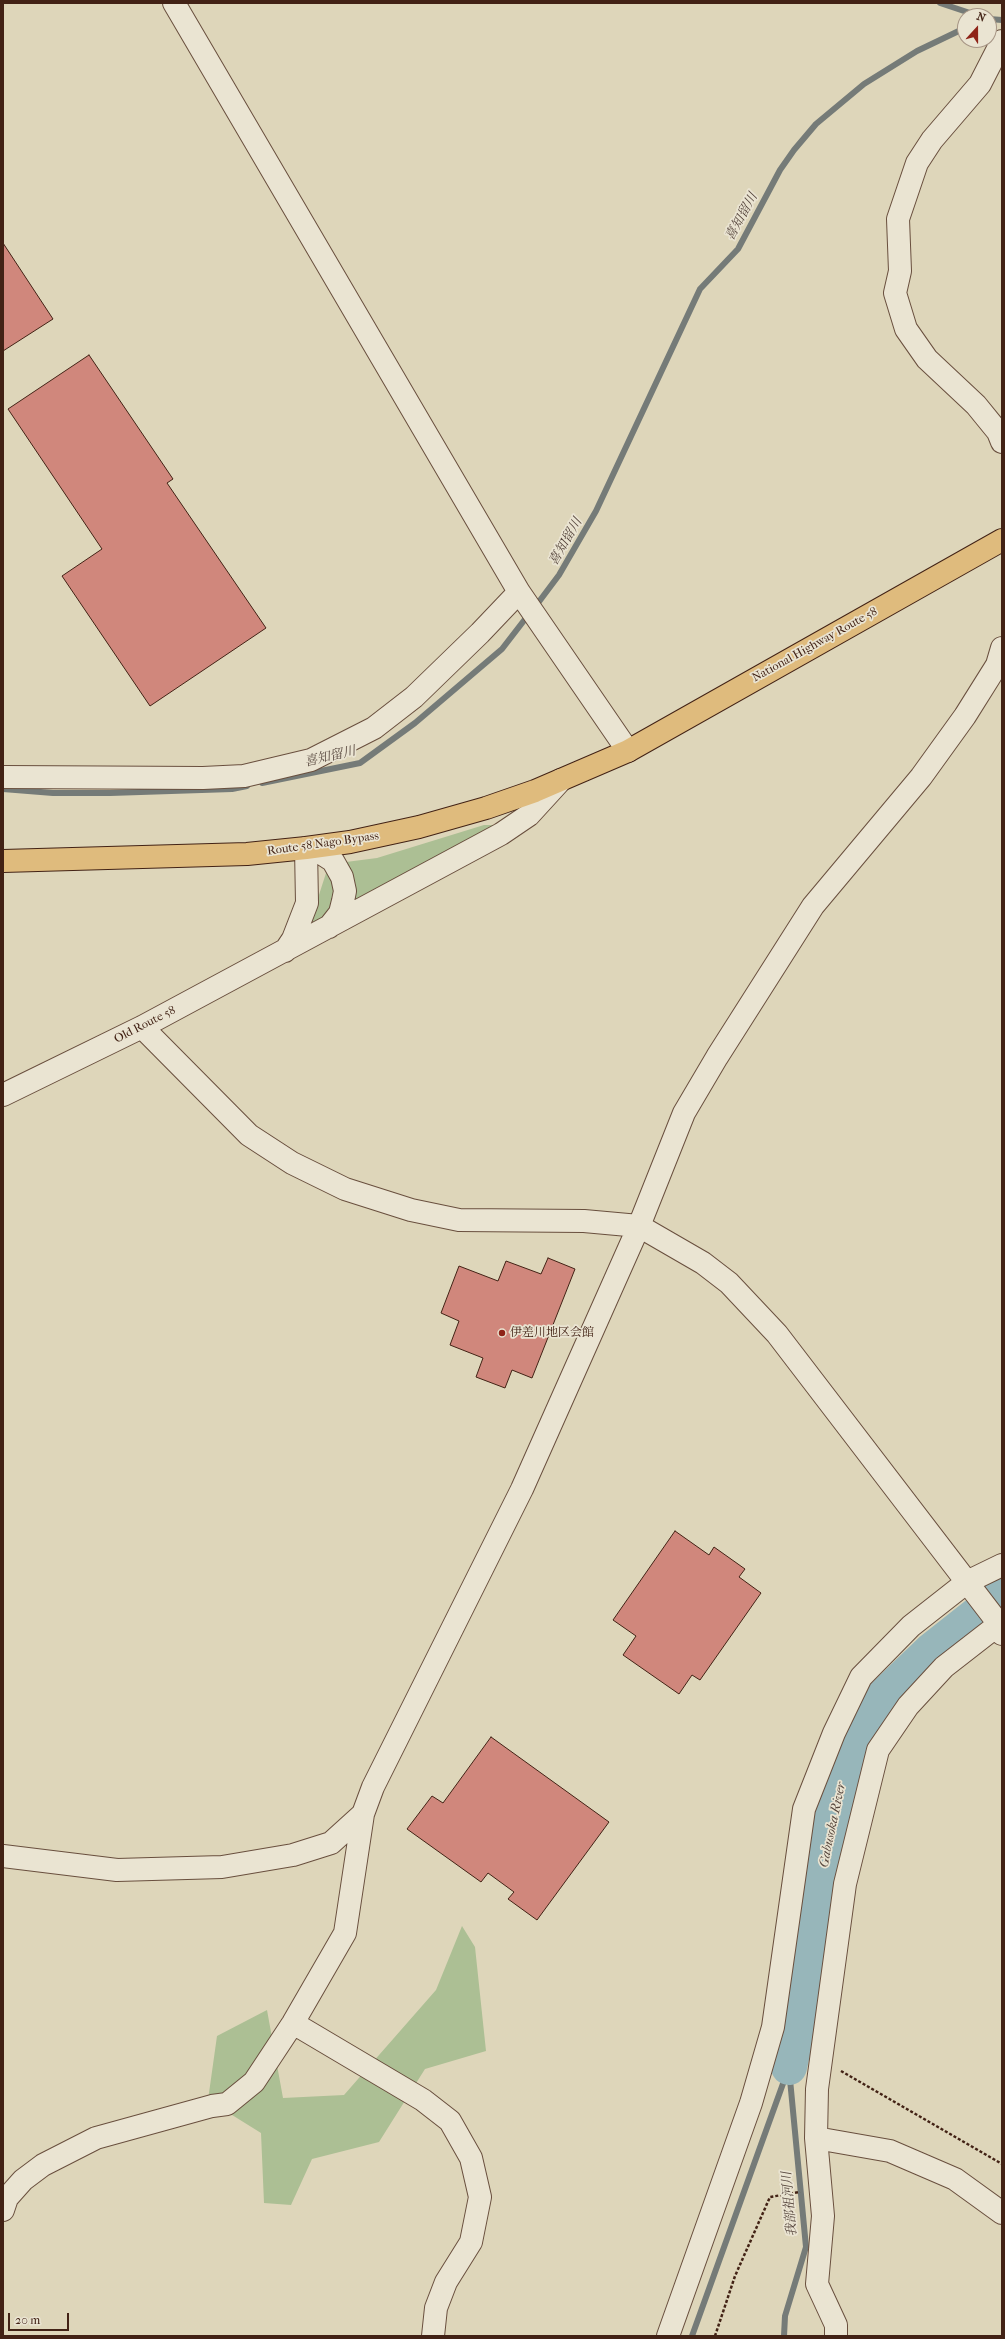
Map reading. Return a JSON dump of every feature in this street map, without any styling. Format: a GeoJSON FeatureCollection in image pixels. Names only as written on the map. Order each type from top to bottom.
{"type":"FeatureCollection","features":[{"type":"Feature","properties":{"kind":"highway","name":"National Highway Route 58"},"geometry":{"type":"LineString","coordinates":[[628,751],[1002,540]]}},
{"type":"Feature","properties":{"kind":"highway","name":"Route 58 Nago Bypass"},"geometry":{"type":"LineString","coordinates":[[3,861],[247,854],[350,842],[419,827],[486,808],[561,780],[628,751]]}},
{"type":"Feature","properties":{"kind":"street"},"geometry":{"type":"LineString","coordinates":[[174,3],[522,596],[628,751]]}},
{"type":"Feature","properties":{"kind":"street"},"geometry":{"type":"LineString","coordinates":[[997,56],[980,84],[932,140],[917,163],[898,219],[900,271],[895,293],[906,329],[926,359],[976,405],[998,432],[1002,442]]}},
{"type":"Feature","properties":{"kind":"street"},"geometry":{"type":"LineString","coordinates":[[3,777],[237,776],[311,760],[374,728],[414,697],[522,596]]}},
{"type":"Feature","properties":{"kind":"street"},"geometry":{"type":"LineString","coordinates":[[3,2210],[7,2198],[23,2180],[43,2165],[96,2138],[212,2106],[227,2104],[254,2082],[293,2023],[345,1933],[363,1814],[373,1787],[522,1489],[639,1226],[684,1113],[717,1056],[813,906],[922,777],[965,716],[997,665],[1002,648]]}},
{"type":"Feature","properties":{"kind":"street","name":"Old Route 58"},"geometry":{"type":"LineString","coordinates":[[3,1095],[142,1027],[501,834],[529,815],[561,780]]}},
{"type":"Feature","properties":{"kind":"street"},"geometry":{"type":"LineString","coordinates":[[285,951],[293,939],[307,903],[306,848],[319,852],[333,861],[342,877],[344,891],[340,912],[328,928]]}},
{"type":"Feature","properties":{"kind":"street"},"geometry":{"type":"LineString","coordinates":[[142,1027],[248,1135],[292,1163],[345,1189],[411,1210],[458,1220],[584,1221],[639,1226],[703,1263],[729,1283],[777,1334],[1000,1625],[944,1667],[908,1706],[878,1750],[845,1884],[817,2089],[816,2138],[822,2216],[817,2284],[836,2325],[836,2336]]}},
{"type":"Feature","properties":{"kind":"street"},"geometry":{"type":"LineString","coordinates":[[668,2336],[751,2103],[773,2027],[804,1809],[834,1732],[860,1677],[911,1626],[1002,1565]]}},
{"type":"Feature","properties":{"kind":"street"},"geometry":{"type":"LineString","coordinates":[[3,1856],[117,1870],[222,1868],[293,1855],[331,1843],[363,1814]]}},
{"type":"Feature","properties":{"kind":"street"},"geometry":{"type":"LineString","coordinates":[[293,2023],[423,2100],[450,2121],[471,2158],[480,2197],[471,2242],[446,2282],[436,2308],[433,2336]]}},
{"type":"Feature","properties":{"kind":"street"},"geometry":{"type":"LineString","coordinates":[[816,2138],[890,2151],[955,2178],[1002,2213]]}},
{"type":"Feature","properties":{"kind":"path"},"geometry":{"type":"LineString","coordinates":[[821,2060],[1002,2164]]}},
{"type":"Feature","properties":{"kind":"path"},"geometry":{"type":"LineString","coordinates":[[715,2336],[735,2276],[770,2197],[787,2194]]}},
{"type":"Feature","properties":{"kind":"green space"},"geometry":{"type":"Polygon","coordinates":[[[484,825],[493,825],[494,828],[353,901],[356,885],[346,862],[377,858],[484,825]]]}},
{"type":"Feature","properties":{"kind":"green space"},"geometry":{"type":"Polygon","coordinates":[[[327,870],[333,882],[333,894],[329,910],[323,920],[307,932],[327,870]]]}},
{"type":"Feature","properties":{"kind":"green space"},"geometry":{"type":"Polygon","coordinates":[[[462,1926],[475,1947],[486,2051],[425,2069],[379,2142],[312,2159],[291,2205],[264,2203],[261,2133],[208,2100],[217,2036],[267,2010],[283,2098],[344,2095],[436,1990],[462,1926]]]}},
{"type":"Feature","properties":{"kind":"building"},"geometry":{"type":"Polygon","coordinates":[[[3,243],[53,319],[3,351],[3,243]]]}},
{"type":"Feature","properties":{"kind":"building"},"geometry":{"type":"Polygon","coordinates":[[[89,355],[173,479],[167,483],[266,628],[150,706],[62,576],[102,549],[8,409],[89,355]]]}},
{"type":"Feature","properties":{"kind":"building","name":"伊差川地区会館"},"geometry":{"type":"Polygon","coordinates":[[[548,1258],[575,1269],[532,1378],[512,1370],[505,1388],[476,1377],[483,1358],[450,1345],[459,1321],[441,1313],[459,1266],[498,1281],[506,1261],[541,1274],[548,1258]]]}},
{"type":"Feature","properties":{"kind":"building"},"geometry":{"type":"Polygon","coordinates":[[[675,1531],[709,1555],[714,1547],[745,1569],[739,1577],[761,1593],[700,1680],[692,1675],[679,1694],[623,1655],[636,1636],[613,1620],[675,1531]]]}},
{"type":"Feature","properties":{"kind":"building"},"geometry":{"type":"Polygon","coordinates":[[[491,1737],[609,1822],[537,1920],[508,1899],[514,1892],[488,1873],[481,1882],[407,1829],[432,1796],[443,1803],[491,1737]]]}},
{"type":"Feature","properties":{"kind":"waterway"},"geometry":{"type":"LineString","coordinates":[[940,3],[957,9]]}},
{"type":"Feature","properties":{"kind":"waterway"},"geometry":{"type":"LineString","coordinates":[[997,20],[1002,20]]}},
{"type":"Feature","properties":{"kind":"waterway","name":"喜知留川"},"geometry":{"type":"LineString","coordinates":[[535,607],[559,575],[596,511],[700,289],[738,249],[780,170],[794,150],[816,124],[864,84],[917,51],[957,32]]}},
{"type":"Feature","properties":{"kind":"waterway","name":"喜知留川"},"geometry":{"type":"LineString","coordinates":[[262,783],[360,763],[415,723],[502,649],[529,614]]}},
{"type":"Feature","properties":{"kind":"waterway","name":"喜知留川"},"geometry":{"type":"LineString","coordinates":[[3,789],[53,793],[110,793],[232,789],[247,786]]}},
{"type":"Feature","properties":{"kind":"waterway","name":"Gabusoka River"},"geometry":{"type":"LineString","coordinates":[[789,2067],[796,2035],[798,2013],[829,1831],[840,1784],[862,1735],[883,1697],[931,1651],[1002,1595]]}},
{"type":"Feature","properties":{"kind":"waterway"},"geometry":{"type":"LineString","coordinates":[[692,2336],[789,2067]]}},
{"type":"Feature","properties":{"kind":"waterway","name":"我部祖河川"},"geometry":{"type":"LineString","coordinates":[[784,2336],[785,2316],[806,2247],[789,2069]]}},
{"type":"Feature","properties":{"kind":"place","name":"伊差川地区会館"},"geometry":{"type":"Point","coordinates":[502,1333]}}]}
